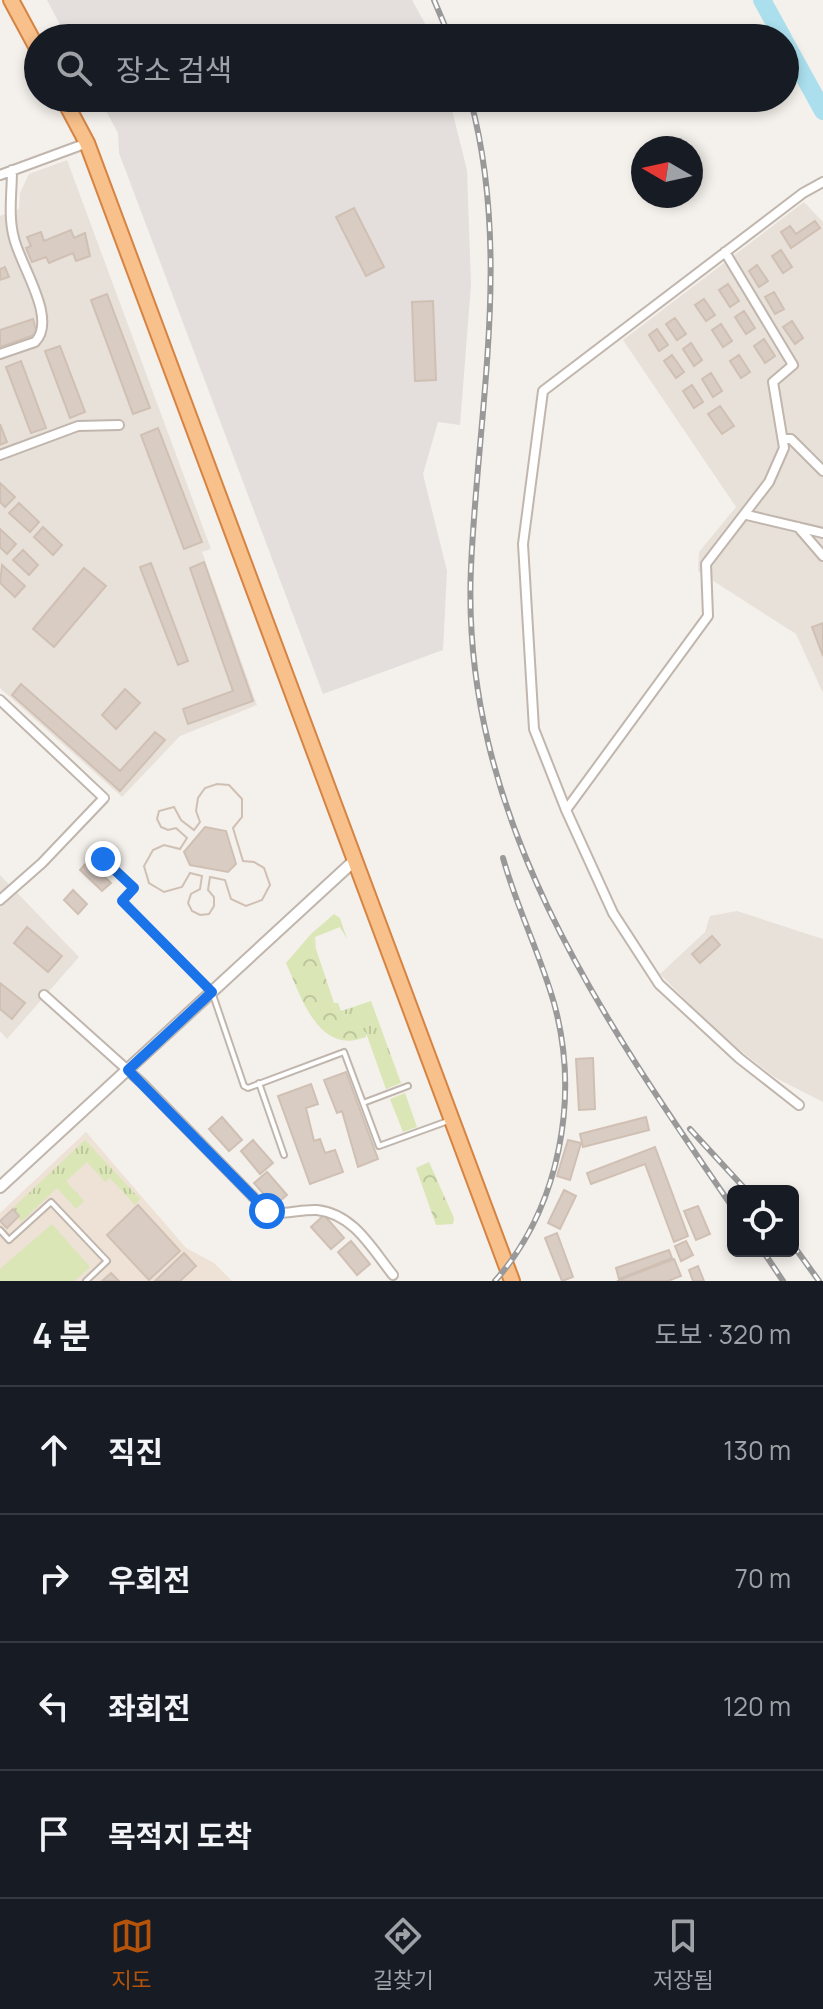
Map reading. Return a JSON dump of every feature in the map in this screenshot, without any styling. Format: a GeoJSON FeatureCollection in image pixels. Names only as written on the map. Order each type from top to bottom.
{"type":"FeatureCollection","features":[{"type":"Feature","properties":{"kind":"highway"},"geometry":{"type":"LineString","coordinates":[[11,0],[24,24]]}},
{"type":"Feature","properties":{"kind":"highway"},"geometry":{"type":"LineString","coordinates":[[70,112],[87,143],[512,1281]]}},
{"type":"Feature","properties":{"kind":"street"},"geometry":{"type":"LineString","coordinates":[[0,175],[87,143]]}},
{"type":"Feature","properties":{"kind":"street"},"geometry":{"type":"LineString","coordinates":[[0,354],[35,342],[43,330],[43,316],[14,239],[12,170]]}},
{"type":"Feature","properties":{"kind":"street"},"geometry":{"type":"LineString","coordinates":[[799,1105],[739,1058],[659,984],[613,913],[566,810],[534,729],[523,544],[543,391],[725,252],[823,182]]}},
{"type":"Feature","properties":{"kind":"street"},"geometry":{"type":"LineString","coordinates":[[566,810],[708,616],[706,564],[747,515],[769,482],[784,448],[773,382],[793,365],[725,252]]}},
{"type":"Feature","properties":{"kind":"street"},"geometry":{"type":"LineString","coordinates":[[0,455],[78,426],[119,425]]}},
{"type":"Feature","properties":{"kind":"street"},"geometry":{"type":"LineString","coordinates":[[783,439],[791,439],[823,471]]}},
{"type":"Feature","properties":{"kind":"street"},"geometry":{"type":"LineString","coordinates":[[747,515],[823,533]]}},
{"type":"Feature","properties":{"kind":"street"},"geometry":{"type":"LineString","coordinates":[[798,526],[823,556]]}},
{"type":"Feature","properties":{"kind":"street"},"geometry":{"type":"LineString","coordinates":[[0,700],[104,798],[42,863],[0,900]]}},
{"type":"Feature","properties":{"kind":"street"},"geometry":{"type":"LineString","coordinates":[[0,1187],[355,860]]}},
{"type":"Feature","properties":{"kind":"street"},"geometry":{"type":"LineString","coordinates":[[44,995],[128,1070],[267,1211],[285,1215],[316,1210],[336,1214],[352,1224],[393,1275]]}},
{"type":"Feature","properties":{"kind":"lane"},"geometry":{"type":"LineString","coordinates":[[103,859],[134,888],[122,901],[212,992],[244,1086],[344,1052],[379,1146],[450,1120]]}},
{"type":"Feature","properties":{"kind":"lane"},"geometry":{"type":"LineString","coordinates":[[259,1083],[284,1155]]}},
{"type":"Feature","properties":{"kind":"lane"},"geometry":{"type":"LineString","coordinates":[[363,1103],[408,1086]]}},
{"type":"Feature","properties":{"kind":"lane"},"geometry":{"type":"LineString","coordinates":[[0,1230],[9,1240],[51,1202],[107,1261],[86,1281]]}},
{"type":"Feature","properties":{"kind":"shaded area"},"geometry":{"type":"Polygon","coordinates":[[[47,0],[412,0],[425,24],[60,24],[47,0]]]}},
{"type":"Feature","properties":{"kind":"shaded area"},"geometry":{"type":"Polygon","coordinates":[[[107,112],[452,112],[467,170],[471,285],[460,425],[438,422],[423,474],[447,571],[443,650],[323,694],[119,153],[118,133],[107,112]]]}},
{"type":"Feature","properties":{"kind":"shaded area"},"geometry":{"type":"Polygon","coordinates":[[[67,160],[211,549],[202,552],[257,705],[180,736],[122,797],[0,688],[0,216],[19,209],[20,193],[29,174],[67,160]]]}},
{"type":"Feature","properties":{"kind":"shaded area"},"geometry":{"type":"Polygon","coordinates":[[[804,202],[823,222],[823,693],[796,634],[698,571],[699,552],[736,507],[623,340],[804,202]]]}},
{"type":"Feature","properties":{"kind":"shaded area"},"geometry":{"type":"Polygon","coordinates":[[[0,875],[79,957],[7,1039],[0,1031],[0,875]]]}},
{"type":"Feature","properties":{"kind":"shaded area"},"geometry":{"type":"Polygon","coordinates":[[[737,911],[823,939],[823,1102],[774,1077],[717,1032],[660,974],[705,932],[710,916],[737,911]]]}},
{"type":"Feature","properties":{"kind":"shaded area"},"geometry":{"type":"Polygon","coordinates":[[[86,1132],[186,1248],[214,1263],[232,1281],[0,1281],[0,1213],[86,1132]]]}},
{"type":"Feature","properties":{"kind":"green space"},"geometry":{"type":"Polygon","coordinates":[[[334,914],[340,918],[347,939],[340,927],[315,937],[316,948],[311,934],[334,914]]]}},
{"type":"Feature","properties":{"kind":"green space"},"geometry":{"type":"Polygon","coordinates":[[[311,934],[334,1003],[338,1003],[341,1011],[366,1033],[366,1037],[349,1041],[335,1038],[324,1031],[305,1006],[286,963],[311,934]]]}},
{"type":"Feature","properties":{"kind":"green space"},"geometry":{"type":"Polygon","coordinates":[[[371,1001],[401,1083],[386,1089],[366,1033],[341,1011],[371,1001]]]}},
{"type":"Feature","properties":{"kind":"green space"},"geometry":{"type":"Polygon","coordinates":[[[405,1093],[417,1127],[403,1132],[390,1099],[405,1093]]]}},
{"type":"Feature","properties":{"kind":"green space"},"geometry":{"type":"Polygon","coordinates":[[[85,1140],[140,1199],[135,1205],[110,1178],[105,1182],[87,1162],[66,1181],[84,1201],[76,1209],[57,1188],[21,1222],[13,1208],[85,1140]]]}},
{"type":"Feature","properties":{"kind":"green space"},"geometry":{"type":"Polygon","coordinates":[[[429,1162],[454,1218],[453,1224],[436,1225],[416,1168],[429,1162]]]}},
{"type":"Feature","properties":{"kind":"green space"},"geometry":{"type":"Polygon","coordinates":[[[52,1224],[90,1267],[74,1281],[0,1281],[0,1269],[52,1224]]]}},
{"type":"Feature","properties":{"kind":"building"},"geometry":{"type":"Polygon","coordinates":[[[354,208],[384,267],[366,276],[336,217],[354,208]]]}},
{"type":"Feature","properties":{"kind":"building"},"geometry":{"type":"Polygon","coordinates":[[[815,221],[820,228],[791,248],[781,232],[790,226],[796,234],[815,221]]]}},
{"type":"Feature","properties":{"kind":"building"},"geometry":{"type":"Polygon","coordinates":[[[71,230],[74,238],[85,233],[90,256],[76,261],[73,253],[49,263],[46,257],[32,262],[26,248],[31,246],[27,237],[41,232],[44,241],[71,230]]]}},
{"type":"Feature","properties":{"kind":"building"},"geometry":{"type":"Polygon","coordinates":[[[781,250],[792,267],[783,273],[772,256],[781,250]]]}},
{"type":"Feature","properties":{"kind":"building"},"geometry":{"type":"Polygon","coordinates":[[[757,265],[768,281],[759,287],[749,271],[757,265]]]}},
{"type":"Feature","properties":{"kind":"building"},"geometry":{"type":"Polygon","coordinates":[[[5,267],[9,277],[0,280],[0,269],[5,267]]]}},
{"type":"Feature","properties":{"kind":"building"},"geometry":{"type":"Polygon","coordinates":[[[728,284],[739,301],[730,307],[719,290],[728,284]]]}},
{"type":"Feature","properties":{"kind":"building"},"geometry":{"type":"Polygon","coordinates":[[[774,292],[784,309],[775,314],[765,297],[774,292]]]}},
{"type":"Feature","properties":{"kind":"building"},"geometry":{"type":"Polygon","coordinates":[[[107,294],[150,408],[133,414],[91,300],[107,294]]]}},
{"type":"Feature","properties":{"kind":"building"},"geometry":{"type":"Polygon","coordinates":[[[704,299],[715,315],[706,321],[695,305],[704,299]]]}},
{"type":"Feature","properties":{"kind":"building"},"geometry":{"type":"Polygon","coordinates":[[[433,301],[436,380],[415,381],[412,302],[433,301]]]}},
{"type":"Feature","properties":{"kind":"building"},"geometry":{"type":"Polygon","coordinates":[[[744,311],[755,328],[746,334],[735,317],[744,311]]]}},
{"type":"Feature","properties":{"kind":"building"},"geometry":{"type":"Polygon","coordinates":[[[675,318],[686,334],[677,340],[666,324],[675,318]]]}},
{"type":"Feature","properties":{"kind":"building"},"geometry":{"type":"Polygon","coordinates":[[[33,319],[37,334],[0,347],[0,330],[33,319]]]}},
{"type":"Feature","properties":{"kind":"building"},"geometry":{"type":"Polygon","coordinates":[[[792,321],[803,338],[795,344],[783,327],[792,321]]]}},
{"type":"Feature","properties":{"kind":"building"},"geometry":{"type":"Polygon","coordinates":[[[721,324],[732,341],[723,347],[712,330],[721,324]]]}},
{"type":"Feature","properties":{"kind":"building"},"geometry":{"type":"Polygon","coordinates":[[[657,329],[668,345],[659,351],[649,335],[657,329]]]}},
{"type":"Feature","properties":{"kind":"building"},"geometry":{"type":"Polygon","coordinates":[[[764,339],[775,356],[765,363],[754,346],[764,339]]]}},
{"type":"Feature","properties":{"kind":"building"},"geometry":{"type":"Polygon","coordinates":[[[691,343],[702,360],[694,366],[683,349],[691,343]]]}},
{"type":"Feature","properties":{"kind":"building"},"geometry":{"type":"Polygon","coordinates":[[[60,346],[85,412],[70,418],[45,351],[60,346]]]}},
{"type":"Feature","properties":{"kind":"building"},"geometry":{"type":"Polygon","coordinates":[[[672,355],[684,372],[676,378],[664,361],[672,355]]]}},
{"type":"Feature","properties":{"kind":"building"},"geometry":{"type":"Polygon","coordinates":[[[739,355],[750,372],[741,378],[730,361],[739,355]]]}},
{"type":"Feature","properties":{"kind":"building"},"geometry":{"type":"Polygon","coordinates":[[[21,361],[46,428],[31,433],[6,367],[21,361]]]}},
{"type":"Feature","properties":{"kind":"building"},"geometry":{"type":"Polygon","coordinates":[[[711,373],[722,391],[713,397],[702,379],[711,373]]]}},
{"type":"Feature","properties":{"kind":"building"},"geometry":{"type":"Polygon","coordinates":[[[692,385],[703,402],[694,408],[683,391],[692,385]]]}},
{"type":"Feature","properties":{"kind":"building"},"geometry":{"type":"Polygon","coordinates":[[[720,406],[734,426],[722,434],[708,414],[720,406]]]}},
{"type":"Feature","properties":{"kind":"building"},"geometry":{"type":"Polygon","coordinates":[[[0,424],[7,442],[0,445],[0,424]]]}},
{"type":"Feature","properties":{"kind":"building"},"geometry":{"type":"Polygon","coordinates":[[[158,428],[202,542],[184,549],[141,435],[158,428]]]}},
{"type":"Feature","properties":{"kind":"building"},"geometry":{"type":"Polygon","coordinates":[[[0,483],[15,497],[5,507],[0,502],[0,483]]]}},
{"type":"Feature","properties":{"kind":"building"},"geometry":{"type":"Polygon","coordinates":[[[19,503],[39,522],[30,532],[9,513],[19,503]]]}},
{"type":"Feature","properties":{"kind":"building"},"geometry":{"type":"Polygon","coordinates":[[[43,527],[62,545],[53,555],[34,537],[43,527]]]}},
{"type":"Feature","properties":{"kind":"building"},"geometry":{"type":"Polygon","coordinates":[[[0,529],[16,544],[7,554],[0,547],[0,529]]]}},
{"type":"Feature","properties":{"kind":"building"},"geometry":{"type":"Polygon","coordinates":[[[23,550],[38,565],[29,575],[13,560],[23,550]]]}},
{"type":"Feature","properties":{"kind":"building"},"geometry":{"type":"Polygon","coordinates":[[[204,562],[253,701],[188,724],[183,709],[233,691],[190,568],[204,562]]]}},
{"type":"Feature","properties":{"kind":"building"},"geometry":{"type":"Polygon","coordinates":[[[151,563],[188,661],[178,665],[140,567],[151,563]]]}},
{"type":"Feature","properties":{"kind":"building"},"geometry":{"type":"Polygon","coordinates":[[[2,565],[25,586],[15,597],[0,583],[2,565]]]}},
{"type":"Feature","properties":{"kind":"building"},"geometry":{"type":"Polygon","coordinates":[[[84,568],[106,586],[54,647],[33,629],[84,568]]]}},
{"type":"Feature","properties":{"kind":"building"},"geometry":{"type":"Polygon","coordinates":[[[823,623],[823,656],[812,627],[823,623]]]}},
{"type":"Feature","properties":{"kind":"building"},"geometry":{"type":"Polygon","coordinates":[[[21,684],[120,771],[155,732],[165,740],[120,791],[12,695],[21,684]]]}},
{"type":"Feature","properties":{"kind":"building"},"geometry":{"type":"Polygon","coordinates":[[[125,689],[140,703],[116,729],[102,715],[125,689]]]}},
{"type":"Feature","properties":{"kind":"building"},"geometry":{"type":"Polygon","coordinates":[[[217,784],[229,785],[242,799],[242,817],[233,828],[243,861],[254,862],[264,868],[270,885],[262,900],[246,906],[231,899],[225,880],[210,877],[208,890],[214,897],[214,906],[209,914],[200,915],[192,911],[188,903],[191,894],[200,889],[202,876],[190,873],[182,887],[164,892],[149,883],[144,866],[153,850],[164,845],[180,849],[187,838],[176,828],[168,830],[161,827],[157,819],[159,811],[174,807],[181,820],[194,830],[200,822],[196,811],[198,798],[205,788],[217,784]],[[205,827],[184,852],[190,865],[228,872],[236,864],[226,831],[205,827]]]}},
{"type":"Feature","properties":{"kind":"building"},"geometry":{"type":"Polygon","coordinates":[[[217,784],[229,785],[242,799],[242,817],[233,828],[243,861],[254,862],[264,868],[270,885],[262,900],[246,906],[231,899],[225,880],[210,877],[208,890],[214,897],[214,906],[209,914],[200,915],[192,911],[188,903],[191,894],[200,889],[202,876],[190,873],[182,887],[164,892],[149,883],[144,866],[153,850],[164,845],[180,849],[187,838],[176,828],[168,830],[161,827],[157,819],[159,811],[174,807],[181,820],[194,830],[200,822],[196,811],[198,798],[205,788],[217,784]]]}},
{"type":"Feature","properties":{"kind":"building"},"geometry":{"type":"Polygon","coordinates":[[[88,861],[111,883],[102,891],[80,870],[88,861]]]}},
{"type":"Feature","properties":{"kind":"building"},"geometry":{"type":"Polygon","coordinates":[[[73,890],[87,904],[78,914],[64,900],[73,890]]]}},
{"type":"Feature","properties":{"kind":"building"},"geometry":{"type":"Polygon","coordinates":[[[27,927],[62,956],[48,972],[14,943],[27,927]]]}},
{"type":"Feature","properties":{"kind":"building"},"geometry":{"type":"Polygon","coordinates":[[[712,936],[720,945],[700,963],[692,954],[712,936]]]}},
{"type":"Feature","properties":{"kind":"building"},"geometry":{"type":"Polygon","coordinates":[[[0,983],[25,1003],[12,1019],[0,1009],[0,983]]]}},
{"type":"Feature","properties":{"kind":"building"},"geometry":{"type":"Polygon","coordinates":[[[593,1058],[595,1109],[579,1110],[576,1059],[593,1058]]]}},
{"type":"Feature","properties":{"kind":"building"},"geometry":{"type":"Polygon","coordinates":[[[346,1072],[378,1159],[358,1167],[342,1111],[337,1113],[324,1080],[346,1072]]]}},
{"type":"Feature","properties":{"kind":"building"},"geometry":{"type":"Polygon","coordinates":[[[311,1084],[318,1104],[306,1108],[314,1141],[320,1139],[325,1153],[335,1150],[343,1172],[310,1184],[278,1096],[311,1084]]]}},
{"type":"Feature","properties":{"kind":"building"},"geometry":{"type":"Polygon","coordinates":[[[222,1117],[242,1140],[229,1151],[209,1129],[222,1117]]]}},
{"type":"Feature","properties":{"kind":"building"},"geometry":{"type":"Polygon","coordinates":[[[646,1117],[649,1130],[583,1147],[580,1134],[646,1117]]]}},
{"type":"Feature","properties":{"kind":"building"},"geometry":{"type":"Polygon","coordinates":[[[253,1140],[273,1163],[260,1174],[241,1151],[253,1140]]]}},
{"type":"Feature","properties":{"kind":"building"},"geometry":{"type":"Polygon","coordinates":[[[568,1140],[581,1143],[570,1180],[557,1176],[568,1140]]]}},
{"type":"Feature","properties":{"kind":"building"},"geometry":{"type":"Polygon","coordinates":[[[655,1147],[688,1236],[674,1242],[645,1164],[591,1184],[587,1173],[655,1147]]]}},
{"type":"Feature","properties":{"kind":"building"},"geometry":{"type":"Polygon","coordinates":[[[267,1172],[287,1195],[274,1206],[254,1183],[267,1172]]]}},
{"type":"Feature","properties":{"kind":"building"},"geometry":{"type":"Polygon","coordinates":[[[564,1190],[576,1196],[560,1229],[548,1223],[564,1190]]]}},
{"type":"Feature","properties":{"kind":"building"},"geometry":{"type":"Polygon","coordinates":[[[138,1205],[180,1251],[149,1280],[107,1235],[138,1205]]]}},
{"type":"Feature","properties":{"kind":"building"},"geometry":{"type":"Polygon","coordinates":[[[698,1206],[710,1234],[696,1240],[684,1211],[698,1206]]]}},
{"type":"Feature","properties":{"kind":"building"},"geometry":{"type":"Polygon","coordinates":[[[13,1209],[19,1216],[7,1228],[0,1221],[13,1209]]]}},
{"type":"Feature","properties":{"kind":"building"},"geometry":{"type":"Polygon","coordinates":[[[324,1215],[344,1238],[331,1249],[311,1227],[324,1215]]]}},
{"type":"Feature","properties":{"kind":"building"},"geometry":{"type":"Polygon","coordinates":[[[557,1233],[573,1277],[562,1281],[545,1238],[557,1233]]]}},
{"type":"Feature","properties":{"kind":"building"},"geometry":{"type":"Polygon","coordinates":[[[351,1241],[370,1264],[357,1275],[338,1252],[351,1241]]]}},
{"type":"Feature","properties":{"kind":"building"},"geometry":{"type":"Polygon","coordinates":[[[686,1241],[693,1255],[681,1261],[675,1246],[686,1241]]]}},
{"type":"Feature","properties":{"kind":"building"},"geometry":{"type":"Polygon","coordinates":[[[669,1250],[672,1258],[619,1279],[616,1268],[669,1250]]]}},
{"type":"Feature","properties":{"kind":"building"},"geometry":{"type":"Polygon","coordinates":[[[184,1253],[196,1266],[180,1281],[155,1281],[184,1253]]]}},
{"type":"Feature","properties":{"kind":"building"},"geometry":{"type":"Polygon","coordinates":[[[674,1259],[681,1276],[668,1281],[617,1281],[674,1259]]]}},
{"type":"Feature","properties":{"kind":"building"},"geometry":{"type":"Polygon","coordinates":[[[698,1266],[704,1281],[693,1281],[689,1270],[698,1266]]]}},
{"type":"Feature","properties":{"kind":"building"},"geometry":{"type":"Polygon","coordinates":[[[111,1273],[119,1281],[102,1281],[111,1273]]]}},
{"type":"Feature","properties":{"kind":"waterway"},"geometry":{"type":"LineString","coordinates":[[762,0],[775,24]]}},
{"type":"Feature","properties":{"kind":"waterway"},"geometry":{"type":"LineString","coordinates":[[799,67],[823,111]]}},
{"type":"Feature","properties":{"kind":"railway"},"geometry":{"type":"LineString","coordinates":[[434,0],[444,24]]}},
{"type":"Feature","properties":{"kind":"railway"},"geometry":{"type":"LineString","coordinates":[[473,112],[489,214],[491,273],[471,567],[474,657],[488,744],[514,827],[548,907],[588,985],[634,1061],[727,1199]]}},
{"type":"Feature","properties":{"kind":"railway"},"geometry":{"type":"LineString","coordinates":[[495,1281],[517,1252],[535,1220],[549,1185],[559,1150],[565,1076],[562,1039],[554,1003],[503,858]]}},
{"type":"Feature","properties":{"kind":"railway"},"geometry":{"type":"LineString","coordinates":[[690,1129],[741,1185]]}},
{"type":"Feature","properties":{"kind":"railway"},"geometry":{"type":"LineString","coordinates":[[799,1253],[819,1281]]}},
{"type":"Feature","properties":{"kind":"railway"},"geometry":{"type":"LineString","coordinates":[[767,1257],[783,1281]]}},
{"type":"Feature","properties":{"kind":"route"},"geometry":{"type":"LineString","coordinates":[[103,859],[134,888],[122,901],[212,992],[128,1070],[267,1211]]}}]}
